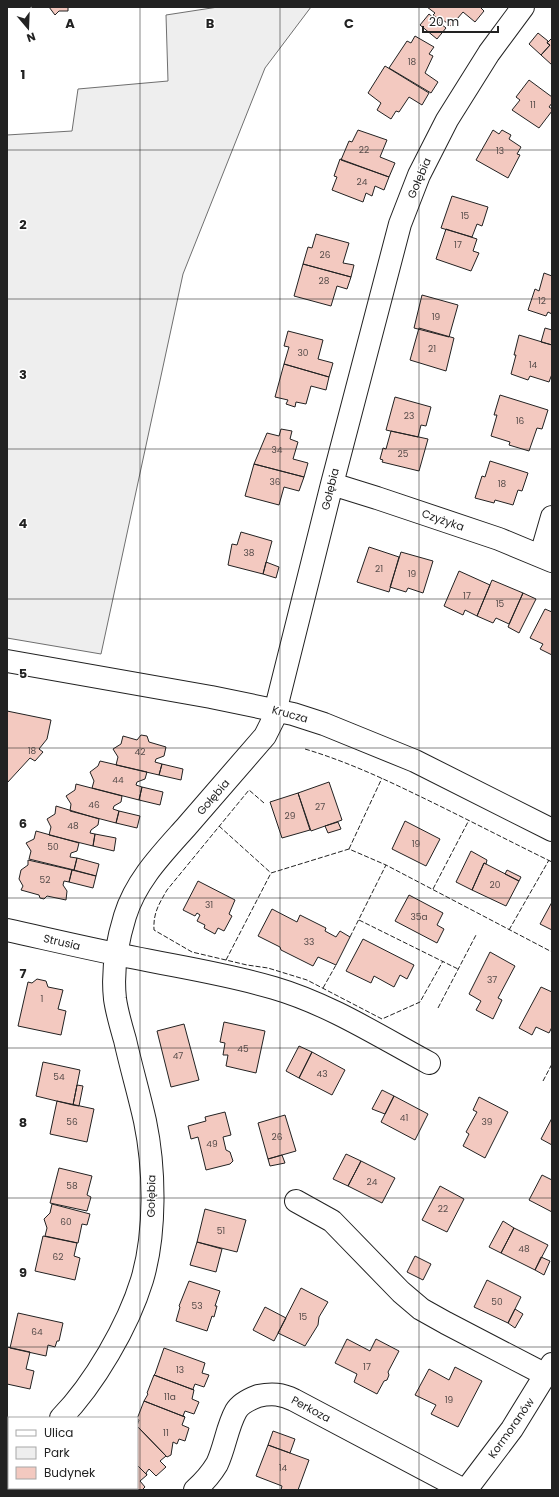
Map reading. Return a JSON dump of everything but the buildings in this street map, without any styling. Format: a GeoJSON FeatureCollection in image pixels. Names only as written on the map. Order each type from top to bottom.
{"type":"FeatureCollection","features":[{"type":"Feature","properties":{"kind":"street","name":"Gołębia"},"geometry":{"type":"LineString","coordinates":[[62,1417],[94,1376],[128,1314],[142,1280],[149,1239],[152,1194],[150,1149],[115,997],[119,940],[128,908],[133,896],[148,872],[265,736],[273,720],[332,484],[400,224],[416,182],[431,149],[447,120],[489,53],[523,7]]}},
{"type":"Feature","properties":{"kind":"street","name":"Czyżyka"},"geometry":{"type":"LineString","coordinates":[[332,484],[406,507],[499,539],[546,558]]}},
{"type":"Feature","properties":{"kind":"street"},"geometry":{"type":"LineString","coordinates":[[546,558],[552,517]]}},
{"type":"Feature","properties":{"kind":"street","name":"Krucza"},"geometry":{"type":"LineString","coordinates":[[7,661],[211,697],[276,710],[324,724],[415,761],[552,830]]}},
{"type":"Feature","properties":{"kind":"street","name":"Strusia"},"geometry":{"type":"LineString","coordinates":[[7,930],[117,954]]}},
{"type":"Feature","properties":{"kind":"street"},"geometry":{"type":"LineString","coordinates":[[117,954],[195,969],[274,988],[301,997],[341,1016],[429,1063]]}},
{"type":"Feature","properties":{"kind":"street"},"geometry":{"type":"LineString","coordinates":[[296,1201],[332,1221],[420,1309],[446,1323],[549,1370]]}},
{"type":"Feature","properties":{"kind":"street","name":"Kormoranów"},"geometry":{"type":"LineString","coordinates":[[465,1490],[512,1429],[549,1370]]}},
{"type":"Feature","properties":{"kind":"street","name":"Perkoza"},"geometry":{"type":"LineString","coordinates":[[195,1490],[207,1478],[217,1463],[236,1411],[244,1403],[253,1398],[273,1393],[286,1396],[294,1400],[465,1490]]}},
{"type":"Feature","properties":{"kind":"green space"},"geometry":{"type":"Polygon","coordinates":[[[218,7],[311,7],[265,68],[183,274],[101,654],[7,638],[7,135],[72,131],[78,89],[168,81],[166,15],[218,7]]]}},
{"type":"Feature","properties":{"kind":"fence"},"geometry":{"type":"LineString","coordinates":[[305,749],[346,763],[387,780],[552,862]]}},
{"type":"Feature","properties":{"kind":"fence"},"geometry":{"type":"LineString","coordinates":[[349,849],[382,778]]}},
{"type":"Feature","properties":{"kind":"fence"},"geometry":{"type":"LineString","coordinates":[[264,803],[249,790],[167,890],[159,904],[154,919],[154,930],[192,952],[247,965],[268,968],[307,980],[382,1019],[420,1002],[443,961]]}},
{"type":"Feature","properties":{"kind":"fence"},"geometry":{"type":"LineString","coordinates":[[433,889],[469,820]]}},
{"type":"Feature","properties":{"kind":"fence"},"geometry":{"type":"LineString","coordinates":[[219,826],[271,873]]}},
{"type":"Feature","properties":{"kind":"fence"},"geometry":{"type":"LineString","coordinates":[[226,960],[271,873],[349,849],[386,865],[552,952]]}},
{"type":"Feature","properties":{"kind":"fence"},"geometry":{"type":"LineString","coordinates":[[509,930],[549,860]]}},
{"type":"Feature","properties":{"kind":"fence"},"geometry":{"type":"LineString","coordinates":[[350,937],[386,865]]}},
{"type":"Feature","properties":{"kind":"fence"},"geometry":{"type":"LineString","coordinates":[[359,920],[458,969]]}},
{"type":"Feature","properties":{"kind":"fence"},"geometry":{"type":"LineString","coordinates":[[438,1008],[476,935]]}},
{"type":"Feature","properties":{"kind":"fence"},"geometry":{"type":"LineString","coordinates":[[323,988],[336,965]]}},
{"type":"Feature","properties":{"kind":"fence"},"geometry":{"type":"LineString","coordinates":[[543,1081],[552,1064]]}}]}
